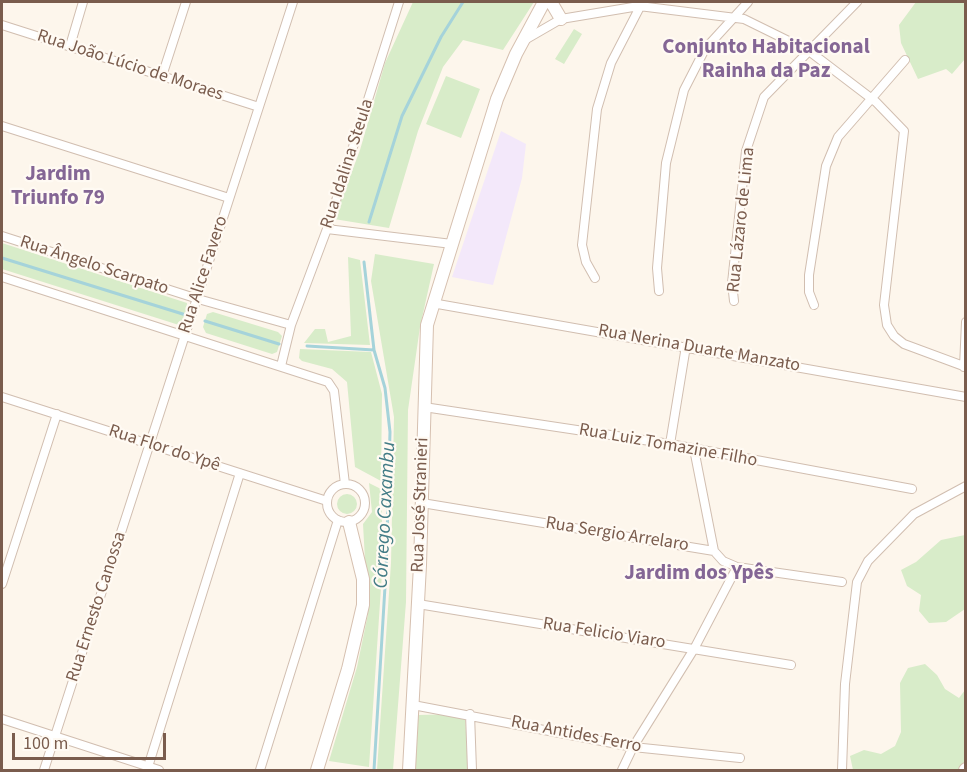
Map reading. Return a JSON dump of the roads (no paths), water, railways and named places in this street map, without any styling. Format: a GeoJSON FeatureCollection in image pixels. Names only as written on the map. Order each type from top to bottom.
{"type":"FeatureCollection","features":[{"type":"Feature","properties":{"kind":"street"},"geometry":{"type":"LineString","coordinates":[[70,46],[84,2]]}},
{"type":"Feature","properties":{"kind":"street"},"geometry":{"type":"LineString","coordinates":[[162,76],[186,2]]}},
{"type":"Feature","properties":{"kind":"street","name":"Rua Alice Favero"},"geometry":{"type":"LineString","coordinates":[[150,444],[293,2]]}},
{"type":"Feature","properties":{"kind":"street","name":"Rua Idalina Steula"},"geometry":{"type":"LineString","coordinates":[[281,366],[291,325],[327,229],[399,2]]}},
{"type":"Feature","properties":{"kind":"street","name":"Rua José Stranieri"},"geometry":{"type":"LineString","coordinates":[[409,771],[418,604],[427,325],[497,99],[523,41],[544,2]]}},
{"type":"Feature","properties":{"kind":"street"},"geometry":{"type":"LineString","coordinates":[[551,2],[561,19]]}},
{"type":"Feature","properties":{"kind":"street"},"geometry":{"type":"LineString","coordinates":[[659,291],[657,268],[666,163],[684,90],[705,50],[732,17],[748,2]]}},
{"type":"Feature","properties":{"kind":"street","name":"Rua Lázaro de Lima"},"geometry":{"type":"LineString","coordinates":[[734,301],[732,282],[746,151],[764,97],[857,2]]}},
{"type":"Feature","properties":{"kind":"street"},"geometry":{"type":"LineString","coordinates":[[523,41],[561,19],[641,4],[744,19],[809,51],[870,97],[904,131],[884,305],[887,325],[894,336],[904,344],[965,367],[966,322]]}},
{"type":"Feature","properties":{"kind":"street"},"geometry":{"type":"LineString","coordinates":[[595,278],[586,262],[582,245],[597,110],[611,63],[641,4]]}},
{"type":"Feature","properties":{"kind":"street","name":"Rua João Lúcio de Moraes"},"geometry":{"type":"LineString","coordinates":[[2,25],[259,107]]}},
{"type":"Feature","properties":{"kind":"street"},"geometry":{"type":"LineString","coordinates":[[814,305],[809,292],[809,276],[826,166],[838,136],[904,60]]}},
{"type":"Feature","properties":{"kind":"street"},"geometry":{"type":"LineString","coordinates":[[2,126],[229,198]]}},
{"type":"Feature","properties":{"kind":"street"},"geometry":{"type":"LineString","coordinates":[[327,229],[452,244]]}},
{"type":"Feature","properties":{"kind":"street","name":"Rua Ângelo Scarpato"},"geometry":{"type":"LineString","coordinates":[[2,236],[198,299],[291,325]]}},
{"type":"Feature","properties":{"kind":"street"},"geometry":{"type":"LineString","coordinates":[[2,277],[328,382],[334,391],[345,484]]}},
{"type":"Feature","properties":{"kind":"street","name":"Rua Nerina Duarte Manzato"},"geometry":{"type":"LineString","coordinates":[[432,303],[966,397]]}},
{"type":"Feature","properties":{"kind":"street"},"geometry":{"type":"LineString","coordinates":[[670,444],[686,346]]}},
{"type":"Feature","properties":{"kind":"street","name":"Rua Flor do Ypê"},"geometry":{"type":"LineString","coordinates":[[2,398],[327,501]]}},
{"type":"Feature","properties":{"kind":"street","name":"Rua Luiz Tomazine Filho"},"geometry":{"type":"LineString","coordinates":[[424,407],[670,444],[912,489]]}},
{"type":"Feature","properties":{"kind":"street"},"geometry":{"type":"LineString","coordinates":[[2,584],[57,414]]}},
{"type":"Feature","properties":{"kind":"street","name":"Rua Ernesto Canossa"},"geometry":{"type":"LineString","coordinates":[[44,771],[150,444]]}},
{"type":"Feature","properties":{"kind":"street"},"geometry":{"type":"LineString","coordinates":[[694,449],[714,551]]}},
{"type":"Feature","properties":{"kind":"street"},"geometry":{"type":"LineString","coordinates":[[147,769],[240,473]]}},
{"type":"Feature","properties":{"kind":"street"},"geometry":{"type":"LineString","coordinates":[[260,771],[343,521],[363,512],[366,501],[361,490],[345,484],[331,491],[327,501],[329,512],[343,521],[363,579],[363,605],[348,669],[317,771]]}},
{"type":"Feature","properties":{"kind":"street"},"geometry":{"type":"LineString","coordinates":[[842,771],[845,684],[857,582],[868,561],[914,514],[966,486]]}},
{"type":"Feature","properties":{"kind":"street","name":"Rua Sergio Arrelaro"},"geometry":{"type":"LineString","coordinates":[[422,503],[714,551],[723,561],[737,567],[842,582]]}},
{"type":"Feature","properties":{"kind":"street"},"geometry":{"type":"LineString","coordinates":[[621,771],[633,747],[694,649],[737,567]]}},
{"type":"Feature","properties":{"kind":"street","name":"Rua Felicio Viaro"},"geometry":{"type":"LineString","coordinates":[[418,604],[791,665]]}},
{"type":"Feature","properties":{"kind":"street","name":"Rua Antides Ferro"},"geometry":{"type":"LineString","coordinates":[[413,705],[470,714],[633,747],[740,758]]}},
{"type":"Feature","properties":{"kind":"street"},"geometry":{"type":"LineString","coordinates":[[470,714],[472,771]]}},
{"type":"Feature","properties":{"kind":"street"},"geometry":{"type":"LineString","coordinates":[[2,719],[147,769],[159,771]]}},
{"type":"Feature","properties":{"kind":"waterway","name":"Córrego Caxambu"},"geometry":{"type":"LineString","coordinates":[[369,222],[402,116],[441,37],[463,2]]}},
{"type":"Feature","properties":{"kind":"waterway"},"geometry":{"type":"LineString","coordinates":[[2,258],[186,315]]}},
{"type":"Feature","properties":{"kind":"waterway","name":"Córrego Caxambu"},"geometry":{"type":"LineString","coordinates":[[364,262],[374,350],[385,388],[390,432],[386,570],[374,770]]}},
{"type":"Feature","properties":{"kind":"waterway"},"geometry":{"type":"LineString","coordinates":[[205,321],[279,344]]}},
{"type":"Feature","properties":{"kind":"waterway"},"geometry":{"type":"LineString","coordinates":[[307,346],[374,350]]}},
{"type":"Feature","properties":{"kind":"district","name":"Conjunto Habitacional Rainha da Paz"},"geometry":{"type":"Point","coordinates":[766,60]}},
{"type":"Feature","properties":{"kind":"district","name":"Jardim Triunfo 79"},"geometry":{"type":"Point","coordinates":[58,187]}},
{"type":"Feature","properties":{"kind":"district","name":"Jardim dos Ypês"},"geometry":{"type":"Point","coordinates":[699,574]}}]}
